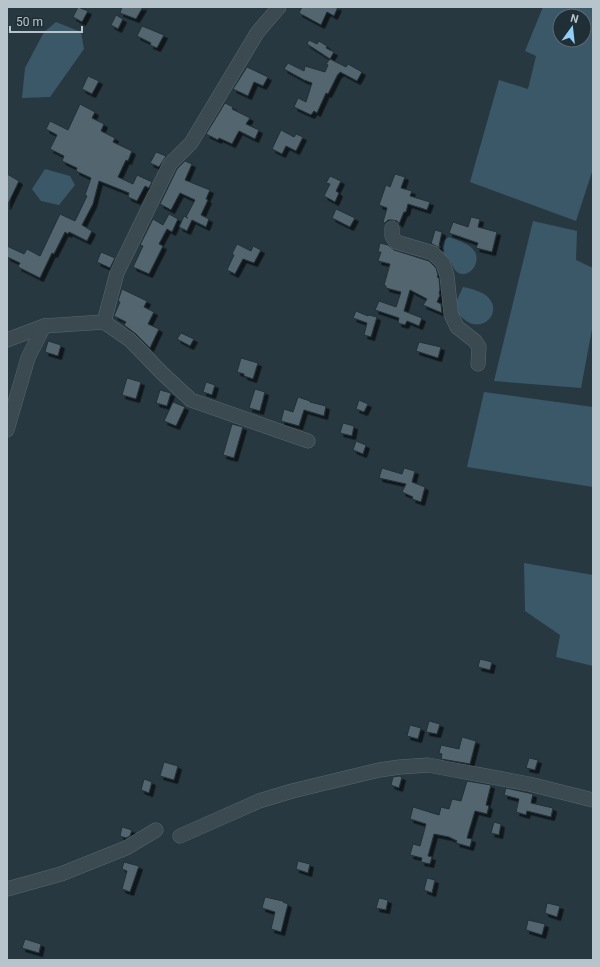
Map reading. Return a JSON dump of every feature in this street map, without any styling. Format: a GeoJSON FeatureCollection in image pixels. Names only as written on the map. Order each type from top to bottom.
{"type":"FeatureCollection","features":[{"type":"Feature","properties":{"kind":"street"},"geometry":{"type":"LineString","coordinates":[[104,322],[117,273],[170,164],[190,143],[257,33],[279,7]]}},
{"type":"Feature","properties":{"kind":"street"},"geometry":{"type":"LineString","coordinates":[[392,228],[392,236],[396,242],[433,254],[444,263],[447,276],[451,314],[457,327],[475,341],[479,347],[478,364]]}},
{"type":"Feature","properties":{"kind":"street"},"geometry":{"type":"LineString","coordinates":[[7,340],[44,326],[104,322],[130,340],[191,400],[308,441]]}},
{"type":"Feature","properties":{"kind":"street"},"geometry":{"type":"LineString","coordinates":[[7,430],[28,358],[44,326]]}},
{"type":"Feature","properties":{"kind":"street"},"geometry":{"type":"LineString","coordinates":[[180,836],[259,801],[292,790],[379,770],[400,767],[428,765],[529,784],[593,800]]}},
{"type":"Feature","properties":{"kind":"street"},"geometry":{"type":"LineString","coordinates":[[7,889],[61,874],[126,848],[156,830]]}},
{"type":"Feature","properties":{"kind":"water"},"geometry":{"type":"Polygon","coordinates":[[[543,7],[593,7],[593,169],[576,221],[470,182],[499,80],[528,89],[536,56],[525,51],[543,7]]]}},
{"type":"Feature","properties":{"kind":"water"},"geometry":{"type":"Polygon","coordinates":[[[56,22],[81,32],[84,49],[50,97],[22,98],[25,68],[44,32],[56,22]]]}},
{"type":"Feature","properties":{"kind":"water"},"geometry":{"type":"Polygon","coordinates":[[[45,169],[70,176],[75,185],[59,205],[41,201],[32,189],[45,169]]]}},
{"type":"Feature","properties":{"kind":"water"},"geometry":{"type":"Polygon","coordinates":[[[533,221],[577,231],[576,260],[593,268],[593,324],[581,388],[494,381],[533,221]]]}},
{"type":"Feature","properties":{"kind":"water"},"geometry":{"type":"Polygon","coordinates":[[[449,237],[467,245],[475,252],[477,257],[476,262],[471,271],[463,274],[458,273],[454,269],[443,251],[441,243],[449,237]]]}},
{"type":"Feature","properties":{"kind":"water"},"geometry":{"type":"Polygon","coordinates":[[[463,287],[483,293],[489,298],[493,306],[493,311],[489,320],[480,324],[470,323],[457,313],[456,302],[463,287]]]}},
{"type":"Feature","properties":{"kind":"water"},"geometry":{"type":"Polygon","coordinates":[[[484,392],[593,407],[593,487],[467,467],[484,392]]]}},
{"type":"Feature","properties":{"kind":"water"},"geometry":{"type":"Polygon","coordinates":[[[524,563],[593,575],[593,666],[556,657],[560,635],[525,611],[524,563]]]}},
{"type":"Feature","properties":{"kind":"building"},"geometry":{"type":"Polygon","coordinates":[[[78,7],[88,11],[82,22],[73,17],[78,7]]]}},
{"type":"Feature","properties":{"kind":"building"},"geometry":{"type":"Polygon","coordinates":[[[122,7],[143,7],[136,19],[120,13],[122,7]]]}},
{"type":"Feature","properties":{"kind":"building"},"geometry":{"type":"Polygon","coordinates":[[[302,7],[338,7],[334,16],[327,12],[321,25],[299,13],[302,7]]]}},
{"type":"Feature","properties":{"kind":"building"},"geometry":{"type":"Polygon","coordinates":[[[116,15],[123,19],[118,29],[111,25],[116,15]]]}},
{"type":"Feature","properties":{"kind":"building"},"geometry":{"type":"Polygon","coordinates":[[[142,26],[164,35],[157,48],[150,45],[151,43],[137,36],[142,26]]]}},
{"type":"Feature","properties":{"kind":"building"},"geometry":{"type":"Polygon","coordinates":[[[309,40],[317,44],[319,41],[327,46],[326,48],[334,52],[330,59],[307,44],[309,40]]]}},
{"type":"Feature","properties":{"kind":"building"},"geometry":{"type":"Polygon","coordinates":[[[330,59],[346,67],[348,64],[362,72],[357,81],[340,72],[328,94],[326,93],[317,113],[314,111],[311,115],[294,107],[298,98],[306,102],[312,83],[284,69],[288,63],[304,71],[305,66],[325,72],[328,65],[326,64],[330,59]]]}},
{"type":"Feature","properties":{"kind":"building"},"geometry":{"type":"Polygon","coordinates":[[[247,67],[268,77],[263,86],[254,82],[248,96],[233,89],[247,67]]]}},
{"type":"Feature","properties":{"kind":"building"},"geometry":{"type":"Polygon","coordinates":[[[88,76],[99,81],[92,94],[82,89],[88,76]]]}},
{"type":"Feature","properties":{"kind":"building"},"geometry":{"type":"Polygon","coordinates":[[[225,103],[233,107],[232,109],[250,118],[246,124],[259,130],[255,139],[239,131],[232,144],[219,138],[218,140],[206,134],[225,103]]]}},
{"type":"Feature","properties":{"kind":"building"},"geometry":{"type":"Polygon","coordinates":[[[80,104],[95,112],[92,118],[104,124],[101,131],[115,138],[113,142],[132,151],[128,161],[126,160],[118,177],[133,184],[137,175],[152,182],[149,188],[145,186],[137,201],[128,197],[129,193],[99,181],[93,204],[82,225],[92,231],[87,241],[69,232],[68,234],[65,232],[54,254],[52,253],[40,278],[18,267],[20,263],[7,257],[7,246],[24,254],[27,249],[40,256],[60,214],[75,221],[87,196],[85,195],[91,178],[76,171],[77,168],[62,161],[64,156],[50,149],[57,135],[46,129],[50,121],[68,130],[80,104]]]}},
{"type":"Feature","properties":{"kind":"building"},"geometry":{"type":"Polygon","coordinates":[[[281,130],[294,137],[296,134],[303,137],[296,151],[286,146],[282,154],[272,149],[281,130]]]}},
{"type":"Feature","properties":{"kind":"building"},"geometry":{"type":"Polygon","coordinates":[[[156,152],[166,156],[159,167],[150,163],[156,152]]]}},
{"type":"Feature","properties":{"kind":"building"},"geometry":{"type":"Polygon","coordinates":[[[185,161],[192,164],[185,180],[210,190],[206,199],[208,200],[201,215],[209,219],[206,227],[192,220],[187,231],[179,227],[184,216],[186,217],[195,200],[180,193],[171,210],[160,204],[177,169],[185,161]]]}},
{"type":"Feature","properties":{"kind":"building"},"geometry":{"type":"Polygon","coordinates":[[[7,174],[19,181],[7,206],[7,174]]]}},
{"type":"Feature","properties":{"kind":"building"},"geometry":{"type":"Polygon","coordinates":[[[395,174],[405,177],[401,188],[412,191],[410,196],[430,202],[427,210],[408,204],[406,212],[404,212],[399,224],[397,221],[392,220],[388,220],[385,223],[383,222],[387,208],[379,205],[386,185],[390,187],[395,174]]]}},
{"type":"Feature","properties":{"kind":"building"},"geometry":{"type":"Polygon","coordinates":[[[330,176],[341,181],[336,191],[339,193],[335,202],[324,196],[330,184],[326,183],[330,176]]]}},
{"type":"Feature","properties":{"kind":"building"},"geometry":{"type":"Polygon","coordinates":[[[336,209],[355,218],[350,227],[332,218],[336,209]]]}},
{"type":"Feature","properties":{"kind":"building"},"geometry":{"type":"Polygon","coordinates":[[[169,214],[178,219],[172,232],[167,229],[159,244],[163,246],[149,274],[133,267],[143,246],[140,245],[153,219],[163,225],[169,214]]]}},
{"type":"Feature","properties":{"kind":"building"},"geometry":{"type":"Polygon","coordinates":[[[471,217],[480,219],[478,227],[497,232],[492,252],[476,248],[478,243],[449,233],[453,222],[468,227],[471,217]]]}},
{"type":"Feature","properties":{"kind":"building"},"geometry":{"type":"Polygon","coordinates":[[[435,230],[442,232],[439,246],[440,248],[431,244],[435,230]]]}},
{"type":"Feature","properties":{"kind":"building"},"geometry":{"type":"Polygon","coordinates":[[[380,243],[388,245],[394,250],[429,261],[436,268],[440,290],[440,295],[437,302],[441,304],[442,313],[423,305],[427,299],[410,290],[404,311],[422,318],[419,326],[407,321],[405,325],[398,323],[399,318],[375,310],[379,301],[396,307],[401,292],[386,288],[384,285],[390,264],[378,261],[381,252],[378,252],[380,243]]]}},
{"type":"Feature","properties":{"kind":"building"},"geometry":{"type":"Polygon","coordinates":[[[237,244],[251,251],[253,246],[261,250],[254,263],[243,259],[235,274],[227,270],[237,244]]]}},
{"type":"Feature","properties":{"kind":"building"},"geometry":{"type":"Polygon","coordinates":[[[101,252],[115,258],[110,268],[97,262],[101,252]]]}},
{"type":"Feature","properties":{"kind":"building"},"geometry":{"type":"Polygon","coordinates":[[[122,289],[147,301],[144,307],[154,312],[148,324],[159,329],[150,348],[136,334],[124,325],[126,322],[114,316],[120,302],[118,301],[122,289]]]}},
{"type":"Feature","properties":{"kind":"building"},"geometry":{"type":"Polygon","coordinates":[[[356,311],[368,316],[377,317],[371,337],[364,335],[367,323],[353,318],[356,311]]]}},
{"type":"Feature","properties":{"kind":"building"},"geometry":{"type":"Polygon","coordinates":[[[181,333],[194,339],[190,346],[177,339],[181,333]]]}},
{"type":"Feature","properties":{"kind":"building"},"geometry":{"type":"Polygon","coordinates":[[[48,341],[61,345],[58,356],[45,352],[48,341]]]}},
{"type":"Feature","properties":{"kind":"building"},"geometry":{"type":"Polygon","coordinates":[[[419,342],[441,347],[438,358],[416,351],[419,342]]]}},
{"type":"Feature","properties":{"kind":"building"},"geometry":{"type":"Polygon","coordinates":[[[241,358],[258,363],[253,379],[237,372],[241,358]]]}},
{"type":"Feature","properties":{"kind":"building"},"geometry":{"type":"Polygon","coordinates":[[[127,378],[141,382],[136,399],[122,395],[127,378]]]}},
{"type":"Feature","properties":{"kind":"building"},"geometry":{"type":"Polygon","coordinates":[[[206,382],[215,385],[212,395],[203,392],[206,382]]]}},
{"type":"Feature","properties":{"kind":"building"},"geometry":{"type":"Polygon","coordinates":[[[255,389],[265,392],[260,411],[249,408],[255,389]]]}},
{"type":"Feature","properties":{"kind":"building"},"geometry":{"type":"Polygon","coordinates":[[[160,390],[171,393],[167,406],[156,403],[160,390]]]}},
{"type":"Feature","properties":{"kind":"building"},"geometry":{"type":"Polygon","coordinates":[[[298,397],[326,406],[324,416],[304,410],[299,426],[281,421],[284,409],[293,412],[298,397]]]}},
{"type":"Feature","properties":{"kind":"building"},"geometry":{"type":"Polygon","coordinates":[[[359,400],[368,404],[364,412],[356,409],[359,400]]]}},
{"type":"Feature","properties":{"kind":"building"},"geometry":{"type":"Polygon","coordinates":[[[173,402],[185,407],[176,426],[164,421],[173,402]]]}},
{"type":"Feature","properties":{"kind":"building"},"geometry":{"type":"Polygon","coordinates":[[[343,423],[354,426],[352,436],[340,433],[343,423]]]}},
{"type":"Feature","properties":{"kind":"building"},"geometry":{"type":"Polygon","coordinates":[[[232,424],[243,427],[234,458],[223,455],[232,424]]]}},
{"type":"Feature","properties":{"kind":"building"},"geometry":{"type":"Polygon","coordinates":[[[356,441],[366,445],[363,454],[353,450],[356,441]]]}},
{"type":"Feature","properties":{"kind":"building"},"geometry":{"type":"Polygon","coordinates":[[[382,468],[402,474],[404,468],[415,471],[412,482],[425,487],[421,502],[412,499],[413,497],[402,492],[406,484],[379,478],[382,468]]]}},
{"type":"Feature","properties":{"kind":"building"},"geometry":{"type":"Polygon","coordinates":[[[480,659],[492,662],[490,670],[478,667],[480,659]]]}},
{"type":"Feature","properties":{"kind":"building"},"geometry":{"type":"Polygon","coordinates":[[[429,721],[440,724],[437,734],[426,732],[429,721]]]}},
{"type":"Feature","properties":{"kind":"building"},"geometry":{"type":"Polygon","coordinates":[[[410,725],[421,728],[418,739],[407,736],[410,725]]]}},
{"type":"Feature","properties":{"kind":"building"},"geometry":{"type":"Polygon","coordinates":[[[462,737],[476,741],[470,764],[441,759],[442,754],[439,753],[441,745],[459,749],[462,737]]]}},
{"type":"Feature","properties":{"kind":"building"},"geometry":{"type":"Polygon","coordinates":[[[529,758],[538,760],[535,770],[526,768],[529,758]]]}},
{"type":"Feature","properties":{"kind":"building"},"geometry":{"type":"Polygon","coordinates":[[[164,762],[178,766],[174,780],[160,776],[164,762]]]}},
{"type":"Feature","properties":{"kind":"building"},"geometry":{"type":"Polygon","coordinates":[[[393,777],[402,777],[399,788],[391,785],[393,777]]]}},
{"type":"Feature","properties":{"kind":"building"},"geometry":{"type":"Polygon","coordinates":[[[144,779],[152,782],[149,793],[141,790],[144,779]]]}},
{"type":"Feature","properties":{"kind":"building"},"geometry":{"type":"Polygon","coordinates":[[[467,781],[491,785],[486,805],[489,806],[487,814],[475,811],[467,838],[472,839],[470,847],[456,843],[457,841],[449,837],[434,834],[428,856],[432,857],[430,864],[421,862],[422,858],[410,855],[413,844],[420,846],[426,824],[410,819],[413,807],[439,815],[441,807],[449,809],[452,799],[461,801],[467,781]]]}},
{"type":"Feature","properties":{"kind":"building"},"geometry":{"type":"Polygon","coordinates":[[[506,788],[533,794],[531,803],[553,808],[551,817],[527,811],[526,815],[516,812],[519,799],[504,795],[506,788]]]}},
{"type":"Feature","properties":{"kind":"building"},"geometry":{"type":"Polygon","coordinates":[[[494,822],[501,824],[499,835],[491,833],[494,822]]]}},
{"type":"Feature","properties":{"kind":"building"},"geometry":{"type":"Polygon","coordinates":[[[122,827],[132,830],[130,836],[126,838],[120,836],[122,827]]]}},
{"type":"Feature","properties":{"kind":"building"},"geometry":{"type":"Polygon","coordinates":[[[298,861],[310,864],[308,873],[296,869],[298,861]]]}},
{"type":"Feature","properties":{"kind":"building"},"geometry":{"type":"Polygon","coordinates":[[[124,862],[139,866],[130,892],[122,889],[127,871],[122,869],[124,862]]]}},
{"type":"Feature","properties":{"kind":"building"},"geometry":{"type":"Polygon","coordinates":[[[427,878],[435,880],[432,893],[424,890],[427,878]]]}},
{"type":"Feature","properties":{"kind":"building"},"geometry":{"type":"Polygon","coordinates":[[[265,897],[283,901],[288,904],[281,932],[271,929],[275,912],[262,908],[265,897]]]}},
{"type":"Feature","properties":{"kind":"building"},"geometry":{"type":"Polygon","coordinates":[[[379,898],[388,900],[386,910],[376,908],[379,898]]]}},
{"type":"Feature","properties":{"kind":"building"},"geometry":{"type":"Polygon","coordinates":[[[547,903],[560,906],[557,917],[545,913],[547,903]]]}},
{"type":"Feature","properties":{"kind":"building"},"geometry":{"type":"Polygon","coordinates":[[[528,920],[545,924],[542,935],[526,930],[528,920]]]}},
{"type":"Feature","properties":{"kind":"building"},"geometry":{"type":"Polygon","coordinates":[[[25,939],[41,944],[39,953],[22,948],[25,939]]]}}]}
